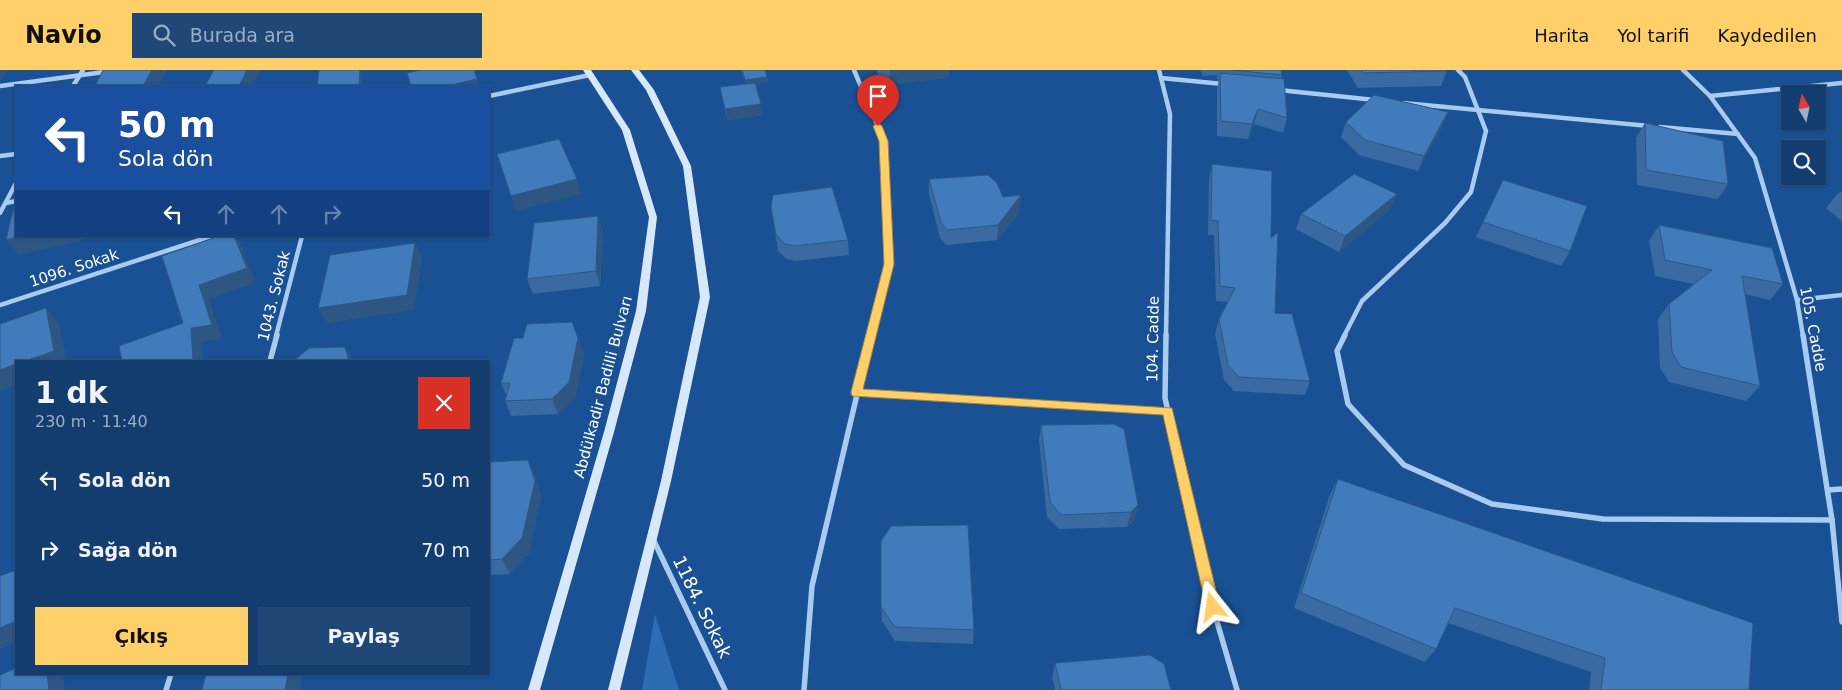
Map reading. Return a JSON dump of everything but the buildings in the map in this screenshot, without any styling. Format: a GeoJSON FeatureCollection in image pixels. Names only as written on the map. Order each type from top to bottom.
{"type":"FeatureCollection","features":[{"type":"Feature","properties":{"kind":"main road"},"geometry":{"type":"LineString","coordinates":[[614,690],[652,536],[705,297],[687,166],[650,90],[634,70]]}},
{"type":"Feature","properties":{"kind":"main road","name":"Abdülkadir Badilli Bulvarı"},"geometry":{"type":"LineString","coordinates":[[534,690],[609,432],[641,311],[653,217],[626,130],[588,72]]}},
{"type":"Feature","properties":{"kind":"street"},"geometry":{"type":"LineString","coordinates":[[74,85],[83,70]]}},
{"type":"Feature","properties":{"kind":"street"},"geometry":{"type":"LineString","coordinates":[[0,86],[119,70]]}},
{"type":"Feature","properties":{"kind":"street"},"geometry":{"type":"LineString","coordinates":[[804,690],[812,586],[856,392],[889,264],[884,141],[854,70]]}},
{"type":"Feature","properties":{"kind":"street","name":"104. Cadde"},"geometry":{"type":"LineString","coordinates":[[1159,70],[1170,114],[1165,398],[1208,591],[1237,690]]}},
{"type":"Feature","properties":{"kind":"street"},"geometry":{"type":"LineString","coordinates":[[1458,70],[1465,77],[1486,131],[1471,192],[1445,223],[1362,301],[1337,351],[1348,404],[1404,465],[1492,504],[1603,518],[1832,520]]}},
{"type":"Feature","properties":{"kind":"street","name":"105. Cadde"},"geometry":{"type":"LineString","coordinates":[[1683,70],[1710,96],[1755,158],[1797,300],[1828,490],[1842,622]]}},
{"type":"Feature","properties":{"kind":"street"},"geometry":{"type":"LineString","coordinates":[[490,96],[588,72]]}},
{"type":"Feature","properties":{"kind":"street"},"geometry":{"type":"LineString","coordinates":[[1162,78],[1231,85]]}},
{"type":"Feature","properties":{"kind":"street"},"geometry":{"type":"LineString","coordinates":[[1710,96],[1842,83]]}},
{"type":"Feature","properties":{"kind":"street"},"geometry":{"type":"LineString","coordinates":[[1270,89],[1379,100]]}},
{"type":"Feature","properties":{"kind":"street"},"geometry":{"type":"LineString","coordinates":[[1399,102],[1738,134]]}},
{"type":"Feature","properties":{"kind":"street"},"geometry":{"type":"LineString","coordinates":[[0,156],[15,154]]}},
{"type":"Feature","properties":{"kind":"street"},"geometry":{"type":"LineString","coordinates":[[0,213],[15,185]]}},
{"type":"Feature","properties":{"kind":"street"},"geometry":{"type":"LineString","coordinates":[[6,204],[15,201]]}},
{"type":"Feature","properties":{"kind":"street","name":"1096. Sokak"},"geometry":{"type":"LineString","coordinates":[[0,306],[209,237]]}},
{"type":"Feature","properties":{"kind":"street","name":"1043. Sokak"},"geometry":{"type":"LineString","coordinates":[[270,360],[302,237]]}},
{"type":"Feature","properties":{"kind":"street"},"geometry":{"type":"LineString","coordinates":[[1797,300],[1842,294]]}},
{"type":"Feature","properties":{"kind":"street"},"geometry":{"type":"LineString","coordinates":[[856,392],[1168,411]]}},
{"type":"Feature","properties":{"kind":"street"},"geometry":{"type":"LineString","coordinates":[[1828,490],[1842,490]]}},
{"type":"Feature","properties":{"kind":"street","name":"1184. Sokak"},"geometry":{"type":"LineString","coordinates":[[652,536],[725,690]]}},
{"type":"Feature","properties":{"kind":"street"},"geometry":{"type":"LineString","coordinates":[[166,690],[172,675]]}},
{"type":"Feature","properties":{"kind":"shaded area"},"geometry":{"type":"Polygon","coordinates":[[[655,614],[679,690],[642,690],[655,614]]]}},
{"type":"Feature","properties":{"kind":"route"},"geometry":{"type":"LineString","coordinates":[[878,126],[884,141],[889,264],[883,294],[856,392],[1168,411],[1213,607]]}}]}
